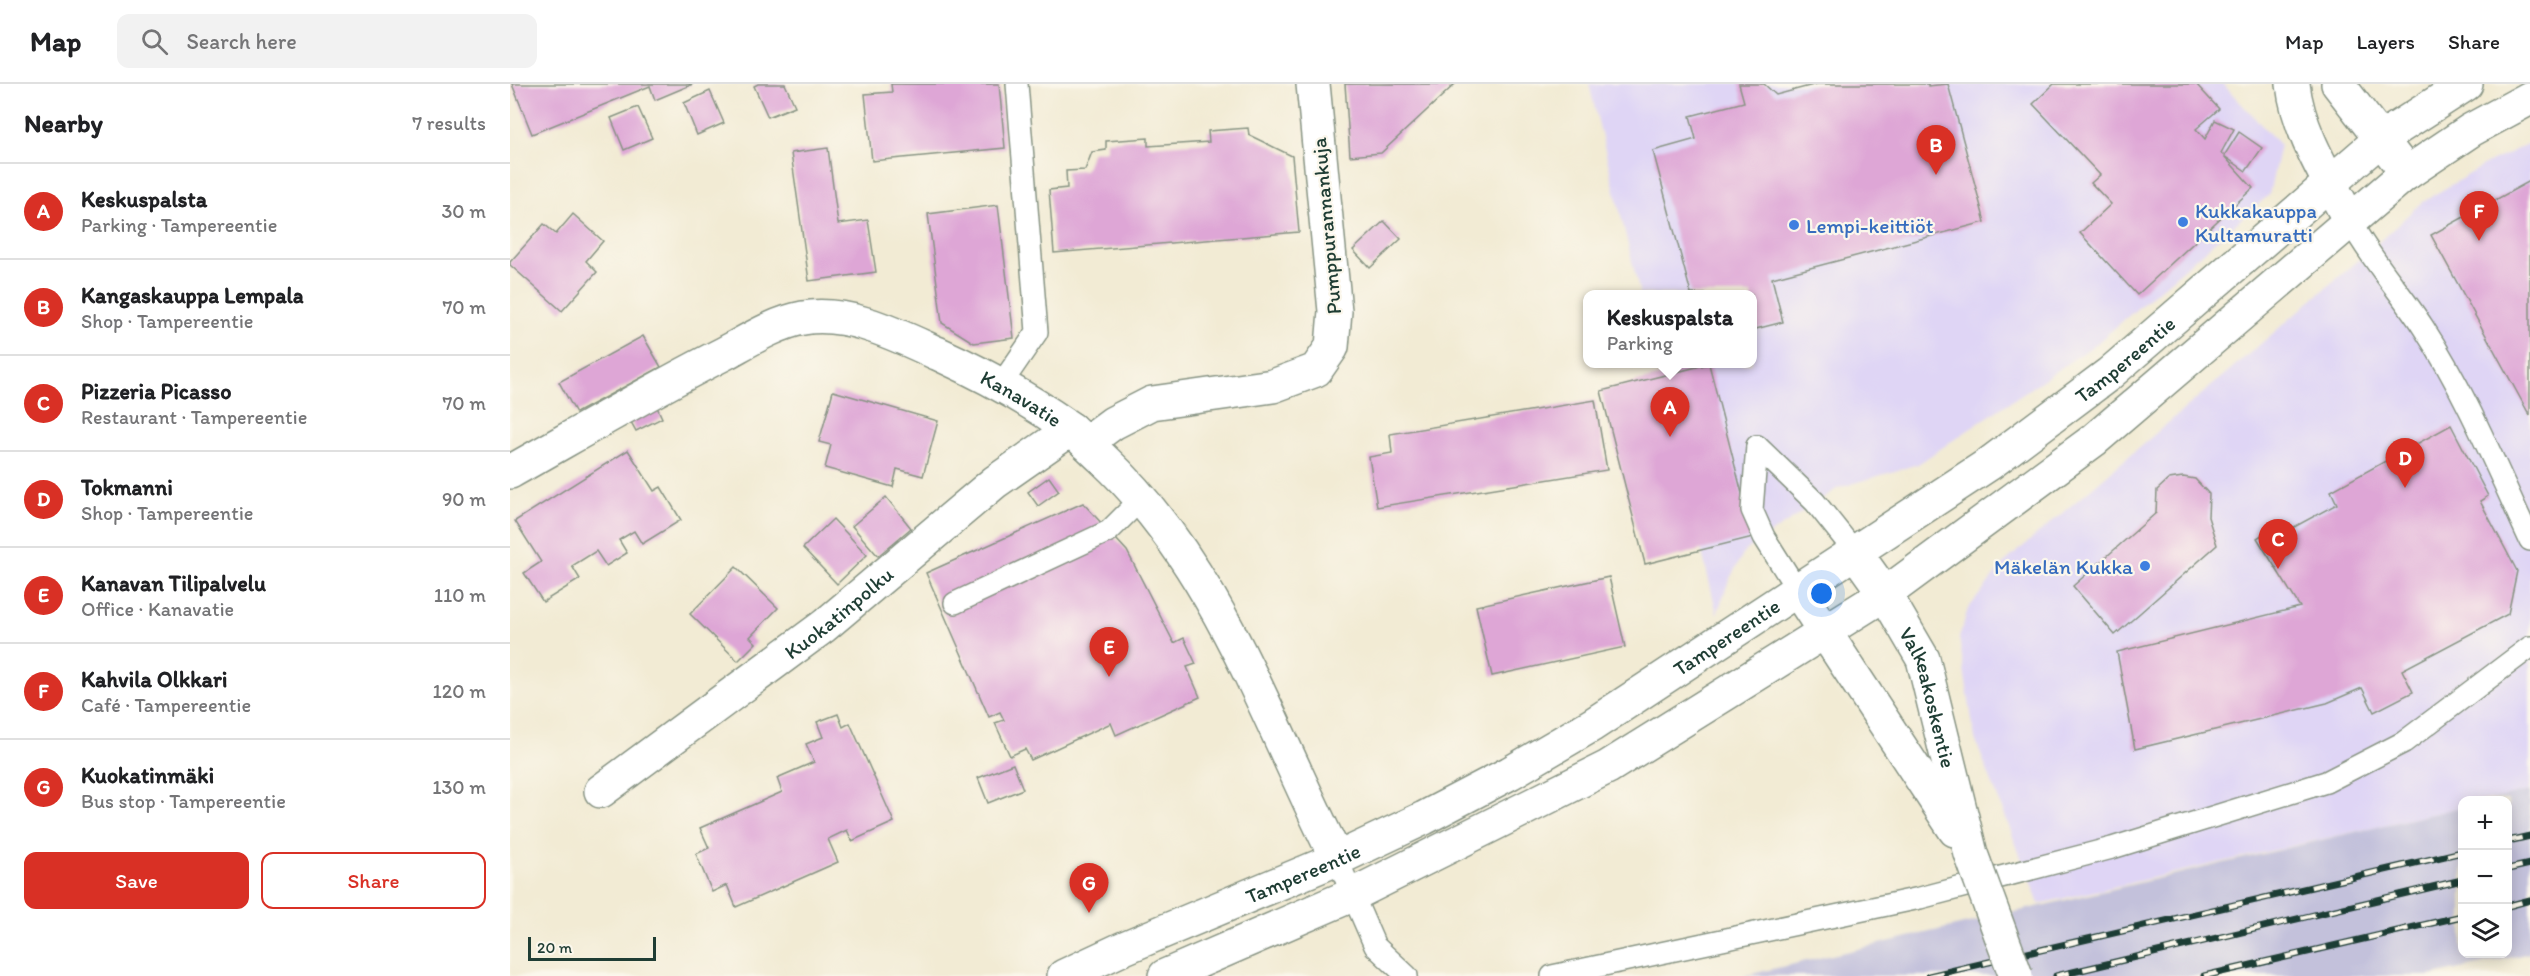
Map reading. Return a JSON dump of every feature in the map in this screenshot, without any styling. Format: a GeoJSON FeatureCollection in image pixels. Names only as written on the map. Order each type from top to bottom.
{"type":"FeatureCollection","features":[{"type":"Feature","properties":{"kind":"main road","name":"Pumppurannankuja"},"geometry":{"type":"LineString","coordinates":[[1078,436],[1113,423],[1152,404],[1273,386],[1295,380],[1316,370],[1332,347],[1335,311],[1313,84]]}},
{"type":"Feature","properties":{"kind":"main road"},"geometry":{"type":"LineString","coordinates":[[2293,84],[2301,118],[2350,221]]}},
{"type":"Feature","properties":{"kind":"main road"},"geometry":{"type":"LineString","coordinates":[[2337,84],[2382,138],[2407,173]]}},
{"type":"Feature","properties":{"kind":"main road","name":"Tampereentie"},"geometry":{"type":"LineString","coordinates":[[1064,976],[1124,948],[1337,859],[1510,773],[1592,725],[1989,464],[2109,374],[2329,181],[2382,138],[2466,84]]}},
{"type":"Feature","properties":{"kind":"main road","name":"Tampereentie"},"geometry":{"type":"LineString","coordinates":[[1165,976],[1352,895],[1608,766],[1884,594],[2094,440],[2407,173],[2471,130],[2530,98]]}},
{"type":"Feature","properties":{"kind":"main road","name":"Kanavatie"},"geometry":{"type":"LineString","coordinates":[[510,472],[699,365],[755,338],[805,318],[842,319],[892,333],[1002,383],[1078,436],[1142,498],[1175,542],[1205,590],[1248,671],[1337,859]]}},
{"type":"Feature","properties":{"kind":"main road","name":"Kuokatinpolku"},"geometry":{"type":"LineString","coordinates":[[601,791],[824,626],[995,482],[1078,436]]}},
{"type":"Feature","properties":{"kind":"main road","name":"Valkeakoskentie"},"geometry":{"type":"LineString","coordinates":[[1856,552],[1923,659],[1971,854],[2016,976]]}},
{"type":"Feature","properties":{"kind":"main road","name":"Valkeakoskentie"},"geometry":{"type":"LineString","coordinates":[[1798,591],[1917,768],[1971,854]]}},
{"type":"Feature","properties":{"kind":"lane"},"geometry":{"type":"LineString","coordinates":[[1002,383],[1037,332],[1017,84]]}},
{"type":"Feature","properties":{"kind":"lane"},"geometry":{"type":"LineString","coordinates":[[2350,221],[2367,253],[2423,327],[2476,424],[2530,540]]}},
{"type":"Feature","properties":{"kind":"lane"},"geometry":{"type":"LineString","coordinates":[[1798,591],[1764,537],[1752,510],[1757,447],[1815,502],[1856,552]]}},
{"type":"Feature","properties":{"kind":"lane"},"geometry":{"type":"LineString","coordinates":[[955,603],[1109,531],[1142,498]]}},
{"type":"Feature","properties":{"kind":"lane"},"geometry":{"type":"LineString","coordinates":[[1552,976],[1920,898],[2112,848],[2326,782],[2404,741],[2530,647]]}},
{"type":"Feature","properties":{"kind":"lane"},"geometry":{"type":"LineString","coordinates":[[1337,859],[1375,946],[1407,976]]}},
{"type":"Feature","properties":{"kind":"shaded area"},"geometry":{"type":"Polygon","coordinates":[[[1589,84],[2223,84],[2280,145],[2269,195],[2096,344],[1918,464],[1838,488],[1745,551],[1729,580],[1717,614],[1658,368],[1757,368],[1757,290],[1639,290],[1589,84]]]}},
{"type":"Feature","properties":{"kind":"shaded area"},"geometry":{"type":"Polygon","coordinates":[[[2530,143],[2530,791],[2507,796],[2458,796],[2458,808],[2039,904],[1975,739],[1959,638],[1968,609],[2005,562],[2367,253],[2422,202],[2490,162],[2530,143]]]}},
{"type":"Feature","properties":{"kind":"shaded area"},"geometry":{"type":"Polygon","coordinates":[[[2530,791],[2530,953],[2512,957],[2512,796],[2507,796],[2530,791]]]}},
{"type":"Feature","properties":{"kind":"shaded area"},"geometry":{"type":"Polygon","coordinates":[[[2458,808],[2458,958],[2508,958],[2430,976],[1743,976],[2458,808]]]}},
{"type":"Feature","properties":{"kind":"building"},"geometry":{"type":"Polygon","coordinates":[[[512,84],[693,84],[655,100],[650,86],[532,134],[512,84]]]}},
{"type":"Feature","properties":{"kind":"building"},"geometry":{"type":"Polygon","coordinates":[[[785,84],[795,106],[768,117],[754,86],[785,84]]]}},
{"type":"Feature","properties":{"kind":"building"},"geometry":{"type":"Polygon","coordinates":[[[891,84],[999,84],[1005,148],[872,161],[865,94],[892,92],[891,84]]]}},
{"type":"Feature","properties":{"kind":"building"},"geometry":{"type":"Polygon","coordinates":[[[1345,84],[1455,84],[1381,153],[1350,156],[1345,84]]]}},
{"type":"Feature","properties":{"kind":"building"},"geometry":{"type":"Polygon","coordinates":[[[1739,84],[1764,84],[1776,95],[1817,84],[1928,84],[1928,86],[1948,84],[1985,222],[1772,278],[1783,322],[1757,329],[1757,290],[1690,290],[1653,151],[1696,139],[1690,116],[1744,102],[1739,84]]]}},
{"type":"Feature","properties":{"kind":"building"},"geometry":{"type":"Polygon","coordinates":[[[2054,84],[2196,84],[2219,109],[2196,129],[2205,139],[2215,120],[2234,129],[2221,153],[2253,188],[2137,295],[2080,233],[2111,204],[2091,183],[2100,175],[2033,104],[2054,84]]]}},
{"type":"Feature","properties":{"kind":"building"},"geometry":{"type":"Polygon","coordinates":[[[710,91],[724,123],[697,135],[684,103],[710,91]]]}},
{"type":"Feature","properties":{"kind":"building"},"geometry":{"type":"Polygon","coordinates":[[[638,107],[652,138],[624,150],[611,118],[638,107]]]}},
{"type":"Feature","properties":{"kind":"building"},"geometry":{"type":"Polygon","coordinates":[[[1248,128],[1249,135],[1292,156],[1299,232],[1054,253],[1049,190],[1067,188],[1066,171],[1085,170],[1092,152],[1106,150],[1106,141],[1148,138],[1148,146],[1209,142],[1208,131],[1248,128]]]}},
{"type":"Feature","properties":{"kind":"building"},"geometry":{"type":"Polygon","coordinates":[[[2239,132],[2262,148],[2246,171],[2224,156],[2239,132]]]}},
{"type":"Feature","properties":{"kind":"building"},"geometry":{"type":"Polygon","coordinates":[[[828,148],[838,224],[868,220],[876,272],[809,281],[791,153],[828,148]]]}},
{"type":"Feature","properties":{"kind":"building"},"geometry":{"type":"Polygon","coordinates":[[[2530,181],[2530,416],[2431,235],[2530,181]]]}},
{"type":"Feature","properties":{"kind":"building"},"geometry":{"type":"Polygon","coordinates":[[[998,205],[1014,338],[974,343],[942,323],[928,214],[998,205]]]}},
{"type":"Feature","properties":{"kind":"building"},"geometry":{"type":"Polygon","coordinates":[[[573,214],[603,241],[586,261],[597,272],[562,311],[510,265],[510,262],[544,224],[556,234],[573,214]]]}},
{"type":"Feature","properties":{"kind":"building"},"geometry":{"type":"Polygon","coordinates":[[[1384,221],[1401,239],[1370,268],[1353,250],[1384,221]]]}},
{"type":"Feature","properties":{"kind":"building"},"geometry":{"type":"Polygon","coordinates":[[[643,336],[661,367],[576,413],[559,382],[643,336]]]}},
{"type":"Feature","properties":{"kind":"building"},"geometry":{"type":"Polygon","coordinates":[[[1693,368],[1710,368],[1753,537],[1645,564],[1601,391],[1693,368]]]}},
{"type":"Feature","properties":{"kind":"building"},"geometry":{"type":"Polygon","coordinates":[[[833,391],[938,421],[923,476],[897,469],[893,487],[825,468],[831,445],[819,442],[833,391]]]}},
{"type":"Feature","properties":{"kind":"building"},"geometry":{"type":"Polygon","coordinates":[[[1595,400],[1607,470],[1377,507],[1369,457],[1392,453],[1390,434],[1595,400]]]}},
{"type":"Feature","properties":{"kind":"building"},"geometry":{"type":"Polygon","coordinates":[[[657,407],[662,418],[636,431],[630,420],[657,407]]]}},
{"type":"Feature","properties":{"kind":"building"},"geometry":{"type":"Polygon","coordinates":[[[2451,425],[2488,496],[2480,501],[2517,571],[2508,614],[2402,670],[2413,692],[2374,712],[2362,688],[2327,703],[2135,749],[2117,652],[2300,607],[2257,538],[2280,523],[2285,532],[2337,504],[2331,491],[2451,425]]]}},
{"type":"Feature","properties":{"kind":"building"},"geometry":{"type":"Polygon","coordinates":[[[628,450],[654,491],[661,487],[681,520],[642,544],[634,531],[619,540],[627,553],[606,566],[596,551],[572,566],[580,579],[543,602],[524,573],[541,562],[515,521],[628,450]]]}},
{"type":"Feature","properties":{"kind":"building"},"geometry":{"type":"Polygon","coordinates":[[[1049,477],[1059,491],[1038,506],[1028,492],[1049,477]]]}},
{"type":"Feature","properties":{"kind":"building","name":"Mäkelän Kukka"},"geometry":{"type":"Polygon","coordinates":[[[2183,477],[2195,479],[2209,494],[2208,517],[2217,545],[2115,635],[2073,586],[2156,513],[2157,490],[2169,479],[2183,477]]]}},
{"type":"Feature","properties":{"kind":"building"},"geometry":{"type":"Polygon","coordinates":[[[886,497],[911,528],[878,556],[852,526],[886,497]]]}},
{"type":"Feature","properties":{"kind":"building"},"geometry":{"type":"Polygon","coordinates":[[[1083,503],[1127,551],[1174,643],[1184,638],[1196,664],[1187,667],[1200,697],[1116,735],[1111,723],[1031,760],[1025,749],[1010,756],[995,723],[1004,720],[1000,712],[989,717],[926,573],[1083,503]]]}},
{"type":"Feature","properties":{"kind":"building"},"geometry":{"type":"Polygon","coordinates":[[[833,519],[867,555],[837,584],[803,548],[833,519]]]}},
{"type":"Feature","properties":{"kind":"building"},"geometry":{"type":"Polygon","coordinates":[[[736,567],[778,608],[750,637],[756,643],[738,661],[690,614],[736,567]]]}},
{"type":"Feature","properties":{"kind":"building"},"geometry":{"type":"Polygon","coordinates":[[[1609,577],[1625,647],[1492,676],[1476,606],[1609,577]]]}},
{"type":"Feature","properties":{"kind":"building"},"geometry":{"type":"Polygon","coordinates":[[[838,714],[843,727],[850,723],[894,822],[852,841],[847,830],[828,839],[838,862],[736,907],[727,885],[712,892],[696,854],[709,848],[700,828],[782,792],[777,778],[814,762],[806,744],[823,737],[817,722],[838,714]]]}},
{"type":"Feature","properties":{"kind":"building"},"geometry":{"type":"Polygon","coordinates":[[[1013,764],[1023,789],[988,803],[978,778],[1013,764]]]}},
{"type":"Feature","properties":{"kind":"railway"},"geometry":{"type":"LineString","coordinates":[[2512,840],[2530,836]]}},
{"type":"Feature","properties":{"kind":"railway"},"geometry":{"type":"LineString","coordinates":[[1929,976],[2458,853]]}},
{"type":"Feature","properties":{"kind":"railway"},"geometry":{"type":"LineString","coordinates":[[2512,868],[2530,864]]}},
{"type":"Feature","properties":{"kind":"railway"},"geometry":{"type":"LineString","coordinates":[[2056,976],[2458,881]]}},
{"type":"Feature","properties":{"kind":"railway"},"geometry":{"type":"LineString","coordinates":[[2512,905],[2530,900]]}},
{"type":"Feature","properties":{"kind":"railway"},"geometry":{"type":"LineString","coordinates":[[2204,976],[2458,917]]}},
{"type":"Feature","properties":{"kind":"place","name":"Kangaskauppa Lempala"},"geometry":{"type":"Point","coordinates":[1936,175]}},
{"type":"Feature","properties":{"kind":"place","name":"Kukkakauppa Kultamuratti"},"geometry":{"type":"Point","coordinates":[2183,222]}},
{"type":"Feature","properties":{"kind":"place","name":"Lempi-keittiöt"},"geometry":{"type":"Point","coordinates":[1794,225]}},
{"type":"Feature","properties":{"kind":"place","name":"Kahvila Olkkari"},"geometry":{"type":"Point","coordinates":[2479,241]}},
{"type":"Feature","properties":{"kind":"place","name":"Keskuspalsta"},"geometry":{"type":"Point","coordinates":[1670,437]}},
{"type":"Feature","properties":{"kind":"place","name":"Tokmanni"},"geometry":{"type":"Point","coordinates":[2405,488]}},
{"type":"Feature","properties":{"kind":"place","name":"Mäkelän Kukka"},"geometry":{"type":"Point","coordinates":[2145,566]}},
{"type":"Feature","properties":{"kind":"place","name":"Pizzeria Picasso"},"geometry":{"type":"Point","coordinates":[2278,569]}},
{"type":"Feature","properties":{"kind":"place","name":"Kanavan Tilipalvelu"},"geometry":{"type":"Point","coordinates":[1109,677]}},
{"type":"Feature","properties":{"kind":"place","name":"Kuokatinmäki"},"geometry":{"type":"Point","coordinates":[1089,913]}}]}
